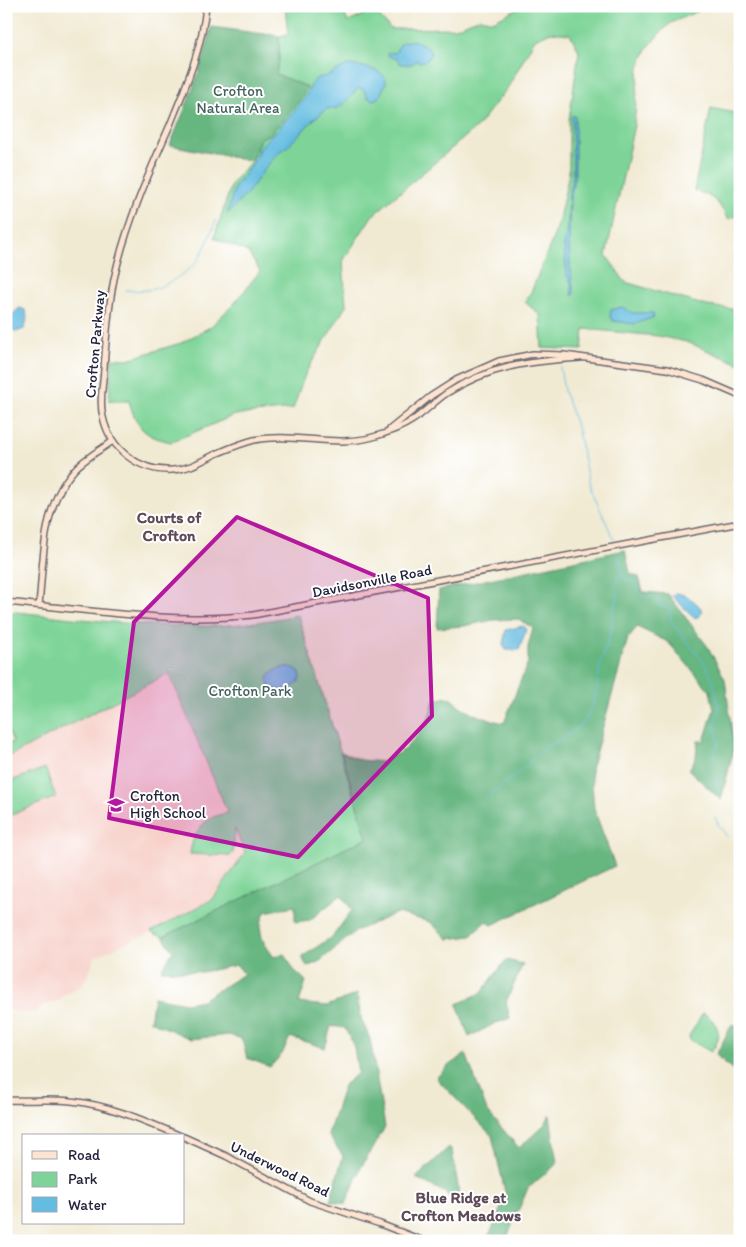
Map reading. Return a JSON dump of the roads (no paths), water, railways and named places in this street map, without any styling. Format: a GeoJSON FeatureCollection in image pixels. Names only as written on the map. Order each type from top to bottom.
{"type":"FeatureCollection","features":[{"type":"Feature","properties":{"kind":"street","name":"Crofton Parkway"},"geometry":{"type":"LineString","coordinates":[[206,6],[202,34],[194,66],[138,198],[122,247],[116,273],[106,337],[102,398],[103,417],[113,441],[126,455],[140,464],[156,469],[175,470],[190,467],[230,448],[256,440],[295,437],[323,441],[346,441],[366,438],[399,428],[412,421],[447,393],[487,373],[523,363],[580,358],[648,365],[702,380],[740,396]]}},
{"type":"Feature","properties":{"kind":"street"},"geometry":{"type":"LineString","coordinates":[[39,605],[46,532],[54,502],[63,485],[78,466],[113,441]]}},
{"type":"Feature","properties":{"kind":"street","name":"Davidsonville Road"},"geometry":{"type":"LineString","coordinates":[[6,602],[168,618],[212,619],[253,615],[740,523]]}},
{"type":"Feature","properties":{"kind":"street","name":"Underwood Road"},"geometry":{"type":"LineString","coordinates":[[6,1100],[58,1100],[83,1103],[134,1116],[177,1134]]}},
{"type":"Feature","properties":{"kind":"street","name":"Underwood Road"},"geometry":{"type":"LineString","coordinates":[[185,1137],[226,1156],[310,1201],[424,1241]]}},
{"type":"Feature","properties":{"kind":"water"},"geometry":{"type":"Polygon","coordinates":[[[413,40],[428,49],[431,54],[427,60],[420,62],[417,60],[412,64],[401,64],[397,59],[388,56],[387,53],[395,53],[401,43],[413,40]]]}},
{"type":"Feature","properties":{"kind":"water"},"geometry":{"type":"Polygon","coordinates":[[[347,65],[371,69],[382,74],[386,82],[380,97],[373,100],[368,98],[364,90],[358,88],[345,103],[335,109],[327,109],[314,119],[287,147],[280,151],[247,194],[227,214],[235,186],[253,163],[259,149],[267,139],[304,99],[317,78],[327,76],[347,65]]]}},
{"type":"Feature","properties":{"kind":"water"},"geometry":{"type":"Polygon","coordinates":[[[572,116],[575,116],[575,174],[570,199],[569,238],[570,268],[574,295],[572,295],[571,282],[567,276],[564,246],[568,221],[569,192],[573,175],[572,116]]]}},
{"type":"Feature","properties":{"kind":"water"},"geometry":{"type":"Polygon","coordinates":[[[622,307],[633,313],[653,313],[654,317],[635,324],[613,321],[610,317],[611,310],[622,307]]]}},
{"type":"Feature","properties":{"kind":"water"},"geometry":{"type":"Polygon","coordinates":[[[20,308],[25,310],[27,315],[26,321],[24,329],[16,332],[11,328],[10,322],[13,314],[20,308]]]}},
{"type":"Feature","properties":{"kind":"water"},"geometry":{"type":"Polygon","coordinates":[[[675,593],[686,596],[698,604],[702,611],[700,616],[695,618],[672,596],[675,593]]]}},
{"type":"Feature","properties":{"kind":"water"},"geometry":{"type":"Polygon","coordinates":[[[523,626],[526,630],[519,650],[506,650],[503,644],[506,630],[523,626]]]}},
{"type":"Feature","properties":{"kind":"water"},"geometry":{"type":"Polygon","coordinates":[[[287,667],[298,670],[301,677],[299,681],[289,689],[271,688],[267,681],[270,675],[278,669],[287,667]]]}},
{"type":"Feature","properties":{"kind":"waterway"},"geometry":{"type":"LineString","coordinates":[[126,290],[149,290],[167,284],[188,270],[201,255],[216,220]]}},
{"type":"Feature","properties":{"kind":"waterway"},"geometry":{"type":"LineString","coordinates":[[560,367],[564,391],[578,431],[589,485],[614,540]]}},
{"type":"Feature","properties":{"kind":"waterway"},"geometry":{"type":"LineString","coordinates":[[485,798],[517,774],[545,748],[571,733],[586,720],[592,707],[597,689],[600,664],[612,629],[613,609],[617,602],[618,594],[615,586],[622,571],[618,553]]}},
{"type":"Feature","properties":{"kind":"waterway"},"geometry":{"type":"LineString","coordinates":[[622,575],[627,581],[636,581],[639,593],[643,596],[655,597],[659,604],[670,610],[671,620],[674,625],[703,661],[712,678],[719,705],[715,724],[718,741],[712,763],[718,790]]}},
{"type":"Feature","properties":{"kind":"waterway"},"geometry":{"type":"LineString","coordinates":[[715,817],[727,836]]}},
{"type":"Feature","properties":{"kind":"place","name":"Crofton High School"},"geometry":{"type":"Point","coordinates":[116,805]}},
{"type":"Feature","properties":{"kind":"district","name":"Courts of Crofton"},"geometry":{"type":"Point","coordinates":[169,526]}},
{"type":"Feature","properties":{"kind":"district","name":"Blue Ridge at Crofton Meadows"},"geometry":{"type":"Point","coordinates":[461,1206]}},
{"type":"Feature","properties":{"kind":"park label","name":"Crofton Natural Area"},"geometry":{"type":"Point","coordinates":[238,100]}},
{"type":"Feature","properties":{"kind":"park label","name":"Crofton Park"},"geometry":{"type":"Point","coordinates":[250,691]}}]}
